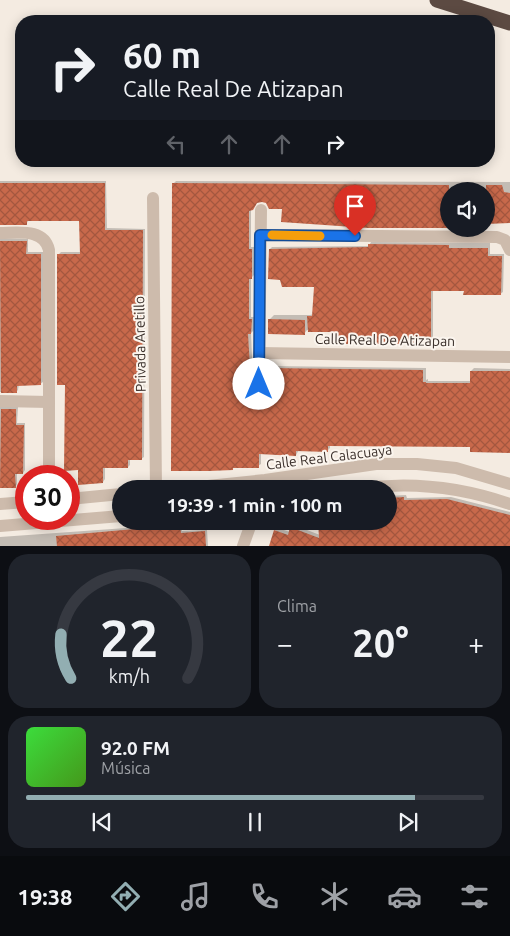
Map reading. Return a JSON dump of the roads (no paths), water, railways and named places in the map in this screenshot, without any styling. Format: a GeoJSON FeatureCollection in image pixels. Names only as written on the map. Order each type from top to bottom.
{"type":"FeatureCollection","features":[{"type":"Feature","properties":{"kind":"highway"},"geometry":{"type":"LineString","coordinates":[[437,0],[485,15]]}},
{"type":"Feature","properties":{"kind":"highway"},"geometry":{"type":"LineString","coordinates":[[495,18],[510,23]]}},
{"type":"Feature","properties":{"kind":"street","name":"Privada Aretillo"},"geometry":{"type":"LineString","coordinates":[[153,198],[156,480]]}},
{"type":"Feature","properties":{"kind":"street"},"geometry":{"type":"LineString","coordinates":[[259,384],[260,210]]}},
{"type":"Feature","properties":{"kind":"street"},"geometry":{"type":"LineString","coordinates":[[0,233],[35,235],[42,237],[48,242],[49,465]]}},
{"type":"Feature","properties":{"kind":"street"},"geometry":{"type":"LineString","coordinates":[[260,235],[496,237],[505,240],[510,250]]}},
{"type":"Feature","properties":{"kind":"street","name":"Calle Real De Atizapan"},"geometry":{"type":"LineString","coordinates":[[259,353],[510,357]]}},
{"type":"Feature","properties":{"kind":"street"},"geometry":{"type":"LineString","coordinates":[[0,401],[49,402]]}},
{"type":"Feature","properties":{"kind":"street","name":"Calle Real Calacuaya"},"geometry":{"type":"LineString","coordinates":[[291,480],[376,464],[417,464],[456,468],[510,484]]}},
{"type":"Feature","properties":{"kind":"street"},"geometry":{"type":"LineString","coordinates":[[397,486],[453,489],[510,504]]}},
{"type":"Feature","properties":{"kind":"street"},"geometry":{"type":"LineString","coordinates":[[80,498],[112,495]]}},
{"type":"Feature","properties":{"kind":"street"},"geometry":{"type":"LineString","coordinates":[[0,504],[15,503]]}},
{"type":"Feature","properties":{"kind":"street"},"geometry":{"type":"LineString","coordinates":[[80,518],[112,516]]}},
{"type":"Feature","properties":{"kind":"street"},"geometry":{"type":"LineString","coordinates":[[0,526],[15,524]]}},
{"type":"Feature","properties":{"kind":"street"},"geometry":{"type":"LineString","coordinates":[[243,546],[249,530]]}}]}
